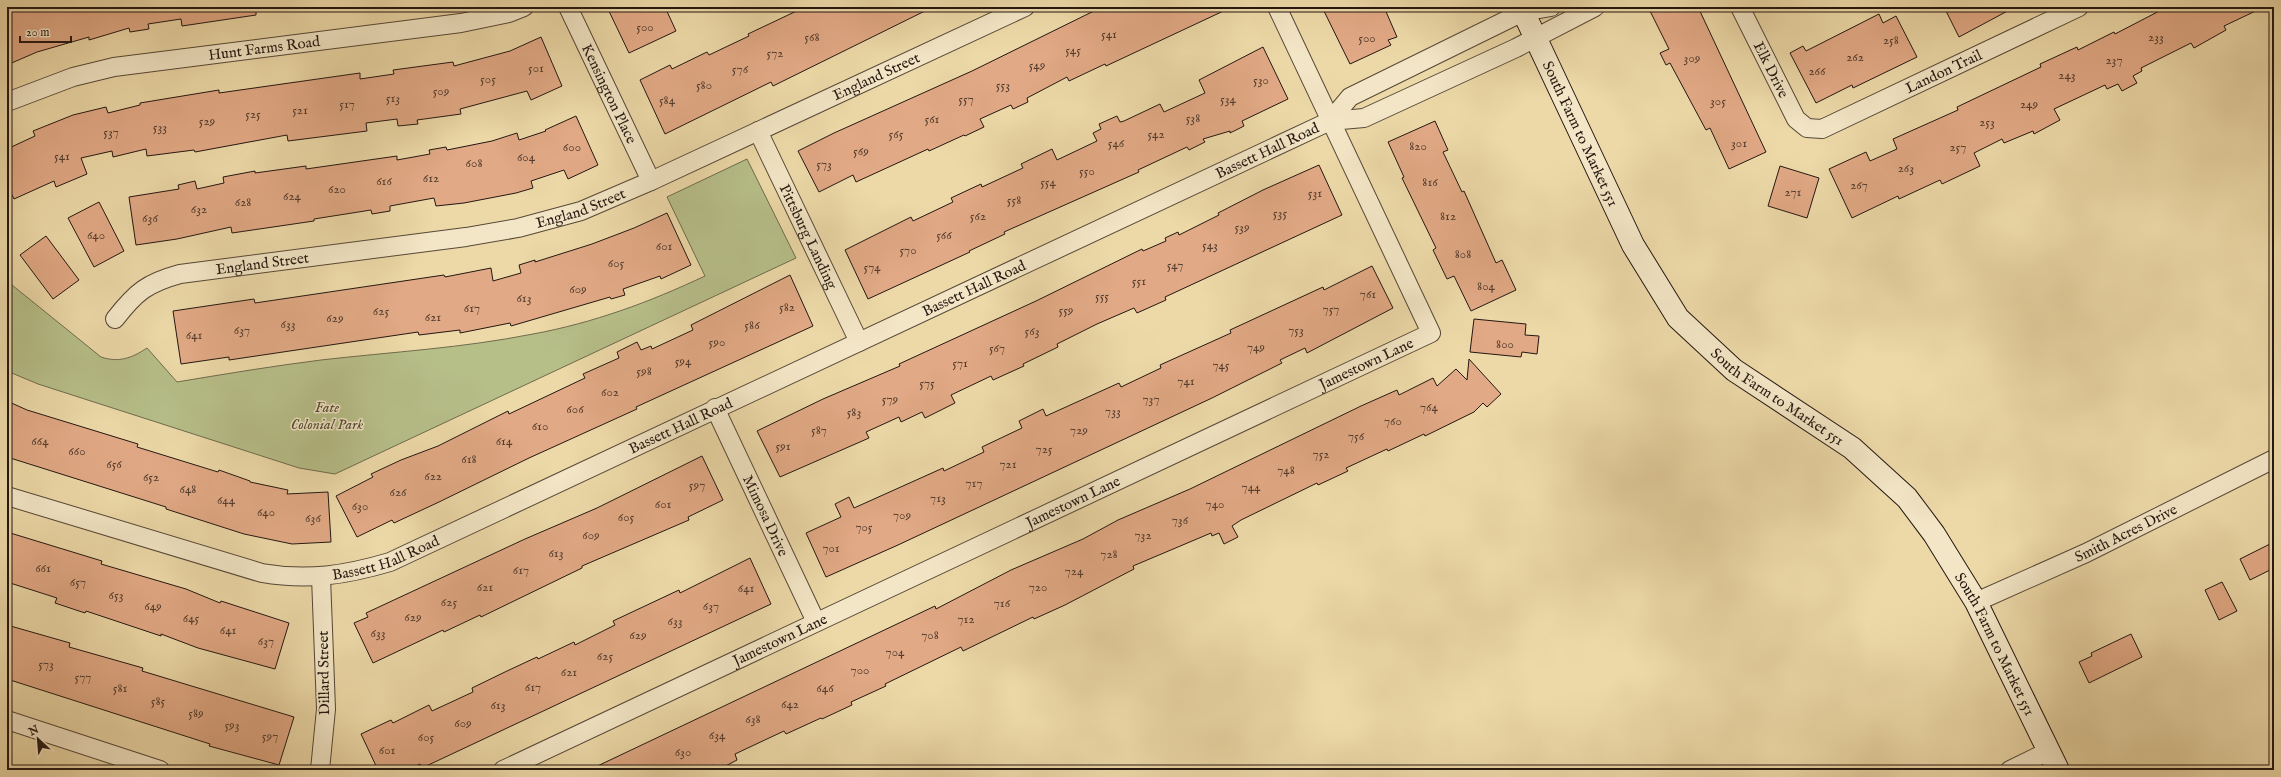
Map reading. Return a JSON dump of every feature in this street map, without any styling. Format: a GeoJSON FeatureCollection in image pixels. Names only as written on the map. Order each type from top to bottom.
{"type":"FeatureCollection","features":[{"type":"Feature","properties":{"kind":"main road","name":"South Farm to Market 551"},"geometry":{"type":"LineString","coordinates":[[1522,9],[1633,245],[1678,318],[1734,370],[1852,448],[1907,498],[1934,534],[1976,602],[2058,770]]}},
{"type":"Feature","properties":{"kind":"street","name":"Hunt Farms Road"},"geometry":{"type":"LineString","coordinates":[[7,102],[73,77],[114,67],[461,23],[509,13],[524,7]]}},
{"type":"Feature","properties":{"kind":"street","name":"Kensington Place"},"geometry":{"type":"LineString","coordinates":[[568,7],[651,181]]}},
{"type":"Feature","properties":{"kind":"street","name":"England Street"},"geometry":{"type":"LineString","coordinates":[[115,319],[132,297],[143,287],[159,280],[180,274],[466,237],[518,228],[581,211],[651,181],[1025,7]]}},
{"type":"Feature","properties":{"kind":"street"},"geometry":{"type":"LineString","coordinates":[[1277,7],[1330,121]]}},
{"type":"Feature","properties":{"kind":"street","name":"Bassett Hall Road"},"geometry":{"type":"LineString","coordinates":[[1330,121],[1350,97],[1522,9],[1552,7]]}},
{"type":"Feature","properties":{"kind":"street","name":"Bassett Hall Road"},"geometry":{"type":"LineString","coordinates":[[7,496],[262,573],[290,578],[321,577],[361,571],[390,562],[715,408],[1330,121],[1364,118],[1516,48],[1595,7]]}},
{"type":"Feature","properties":{"kind":"street","name":"Elk Drive"},"geometry":{"type":"LineString","coordinates":[[1740,7],[1793,114],[1807,128]]}},
{"type":"Feature","properties":{"kind":"street","name":"Landon Trail"},"geometry":{"type":"LineString","coordinates":[[1807,128],[1822,129],[1837,124],[2079,7]]}},
{"type":"Feature","properties":{"kind":"street","name":"Jamestown Lane"},"geometry":{"type":"LineString","coordinates":[[503,770],[1431,333],[1330,121]]}},
{"type":"Feature","properties":{"kind":"street","name":"Pittsburg Landing"},"geometry":{"type":"LineString","coordinates":[[758,130],[859,342]]}},
{"type":"Feature","properties":{"kind":"street","name":"Mimosa Drive"},"geometry":{"type":"LineString","coordinates":[[715,408],[816,622]]}},
{"type":"Feature","properties":{"kind":"street","name":"Smith Acres Drive"},"geometry":{"type":"LineString","coordinates":[[1976,602],[2086,553],[2274,459]]}},
{"type":"Feature","properties":{"kind":"street","name":"Dillard Street"},"geometry":{"type":"LineString","coordinates":[[320,770],[326,709],[321,577]]}},
{"type":"Feature","properties":{"kind":"street"},"geometry":{"type":"LineString","coordinates":[[7,720],[160,770]]}},
{"type":"Feature","properties":{"kind":"street"},"geometry":{"type":"LineString","coordinates":[[2010,770],[2049,751]]}},
{"type":"Feature","properties":{"kind":"green space","name":"Fate Colonial Park"},"geometry":{"type":"Polygon","coordinates":[[[747,159],[796,258],[335,474],[299,468],[38,384],[7,371],[7,281],[101,357],[114,360],[131,357],[147,348],[177,382],[267,367],[507,339],[599,318],[642,303],[705,276],[667,197],[747,159]]]}},
{"type":"Feature","properties":{"kind":"building"},"geometry":{"type":"Polygon","coordinates":[[[30,7],[256,7],[256,15],[182,26],[181,19],[148,24],[149,29],[130,32],[129,28],[89,40],[89,37],[37,52],[7,65],[7,13],[30,7]]]}},
{"type":"Feature","properties":{"kind":"building"},"geometry":{"type":"Polygon","coordinates":[[[607,7],[665,7],[676,31],[629,53],[607,7]]]}},
{"type":"Feature","properties":{"kind":"building"},"geometry":{"type":"Polygon","coordinates":[[[805,7],[933,7],[773,86],[771,82],[665,134],[640,80],[670,65],[672,69],[707,52],[709,55],[749,36],[748,34],[805,7]]]}},
{"type":"Feature","properties":{"kind":"building"},"geometry":{"type":"Polygon","coordinates":[[[1102,7],[1232,7],[1106,66],[1105,64],[1069,81],[1067,77],[1027,98],[1028,102],[1013,109],[1011,105],[980,119],[984,127],[965,136],[964,135],[929,151],[928,149],[856,182],[853,175],[819,192],[798,151],[834,133],[972,71],[1102,7]]]}},
{"type":"Feature","properties":{"kind":"building"},"geometry":{"type":"Polygon","coordinates":[[[1322,7],[1384,7],[1397,37],[1388,40],[1391,45],[1350,64],[1322,7]]]}},
{"type":"Feature","properties":{"kind":"building"},"geometry":{"type":"Polygon","coordinates":[[[1648,7],[1698,7],[1766,152],[1729,169],[1710,128],[1706,130],[1670,63],[1666,65],[1660,53],[1669,49],[1648,7]]]}},
{"type":"Feature","properties":{"kind":"building"},"geometry":{"type":"Polygon","coordinates":[[[1944,7],[2015,7],[1959,37],[1944,7]]]}},
{"type":"Feature","properties":{"kind":"building"},"geometry":{"type":"Polygon","coordinates":[[[2167,7],[2264,7],[2224,26],[2226,30],[2194,48],[2191,43],[2141,68],[2142,71],[2133,76],[2137,83],[2122,91],[2118,84],[2107,89],[2105,85],[2054,109],[2060,120],[2034,134],[2033,131],[2004,143],[2002,139],[1974,153],[1980,166],[1942,184],[1940,180],[1899,199],[1898,196],[1852,218],[1829,169],[1866,152],[1870,161],[1897,149],[1893,139],[1958,110],[1957,107],[2041,67],[2040,64],[2077,47],[2078,50],[2114,32],[2115,34],[2167,7]]]}},
{"type":"Feature","properties":{"kind":"building"},"geometry":{"type":"Polygon","coordinates":[[[1879,14],[1883,23],[1896,16],[1917,57],[1853,88],[1852,85],[1816,103],[1790,53],[1803,46],[1806,51],[1879,14]]]}},
{"type":"Feature","properties":{"kind":"building"},"geometry":{"type":"Polygon","coordinates":[[[541,37],[562,86],[531,100],[527,91],[460,109],[461,114],[417,120],[418,124],[398,126],[397,119],[366,123],[367,131],[288,141],[287,135],[195,152],[194,150],[147,156],[146,149],[113,157],[112,151],[81,158],[87,174],[56,187],[54,181],[14,199],[7,185],[7,149],[35,136],[33,131],[73,115],[106,107],[108,113],[140,105],[140,103],[219,90],[219,93],[360,73],[360,79],[394,74],[393,70],[453,62],[454,66],[510,51],[541,37]]]}},
{"type":"Feature","properties":{"kind":"building"},"geometry":{"type":"Polygon","coordinates":[[[1263,47],[1288,99],[1242,121],[1244,126],[1230,133],[1230,131],[1203,139],[1205,142],[1189,150],[1187,147],[1138,170],[1139,172],[1004,232],[1005,234],[969,251],[970,252],[868,299],[845,250],[911,217],[913,221],[953,202],[951,198],[981,184],[982,187],[1023,168],[1021,164],[1052,149],[1057,160],[1097,141],[1093,133],[1101,129],[1099,124],[1117,116],[1120,122],[1124,121],[1160,104],[1164,112],[1205,93],[1199,80],[1263,47]]]}},
{"type":"Feature","properties":{"kind":"building"},"geometry":{"type":"Polygon","coordinates":[[[576,116],[598,165],[568,179],[564,170],[531,181],[533,188],[516,193],[464,203],[436,206],[434,198],[390,206],[390,211],[372,214],[371,210],[314,219],[314,221],[232,233],[231,227],[177,239],[136,245],[129,197],[179,189],[178,185],[195,181],[197,189],[224,183],[223,177],[255,171],[255,173],[306,166],[306,169],[397,156],[397,160],[430,154],[429,150],[446,147],[447,150],[492,141],[517,133],[519,140],[546,131],[545,130],[576,116]]]}},
{"type":"Feature","properties":{"kind":"building"},"geometry":{"type":"Polygon","coordinates":[[[1435,121],[1448,150],[1443,152],[1462,192],[1464,191],[1496,263],[1502,260],[1516,290],[1471,311],[1454,276],[1447,279],[1433,250],[1436,248],[1402,178],[1404,177],[1388,142],[1435,121]]]}},
{"type":"Feature","properties":{"kind":"building"},"geometry":{"type":"Polygon","coordinates":[[[1319,165],[1342,215],[1165,297],[1166,300],[1137,313],[1134,308],[1097,324],[1057,344],[1058,347],[1023,364],[1024,366],[993,380],[991,376],[951,395],[955,403],[925,418],[922,412],[901,422],[899,417],[866,432],[869,438],[780,477],[757,431],[823,399],[900,366],[899,364],[1036,301],[1142,249],[1143,251],[1166,241],[1165,238],[1178,232],[1179,235],[1219,215],[1218,213],[1263,190],[1319,165]]]}},
{"type":"Feature","properties":{"kind":"building"},"geometry":{"type":"Polygon","coordinates":[[[1780,166],[1819,178],[1807,218],[1768,206],[1780,166]]]}},
{"type":"Feature","properties":{"kind":"building"},"geometry":{"type":"Polygon","coordinates":[[[99,202],[124,251],[94,267],[68,218],[99,202]]]}},
{"type":"Feature","properties":{"kind":"building"},"geometry":{"type":"Polygon","coordinates":[[[667,213],[691,265],[661,279],[660,276],[623,289],[625,295],[611,299],[610,297],[511,326],[510,323],[460,333],[460,330],[419,335],[418,332],[229,360],[229,357],[181,364],[173,311],[254,299],[255,303],[444,275],[445,277],[491,268],[493,281],[521,273],[519,265],[535,260],[535,262],[592,244],[634,228],[667,213]]]}},
{"type":"Feature","properties":{"kind":"building"},"geometry":{"type":"Polygon","coordinates":[[[46,236],[79,280],[53,299],[20,255],[46,236]]]}},
{"type":"Feature","properties":{"kind":"building"},"geometry":{"type":"Polygon","coordinates":[[[1372,266],[1393,308],[1307,353],[1305,348],[1280,360],[1282,363],[1212,398],[898,545],[826,577],[806,533],[841,517],[835,504],[849,497],[854,508],[943,468],[944,471],[984,452],[982,447],[1022,428],[1019,421],[1043,409],[1046,416],[1119,383],[1121,387],[1161,368],[1160,365],[1231,333],[1230,330],[1323,287],[1324,290],[1372,266]]]}},
{"type":"Feature","properties":{"kind":"building"},"geometry":{"type":"Polygon","coordinates":[[[790,275],[813,326],[636,407],[637,409],[529,458],[394,523],[392,520],[357,537],[336,496],[373,477],[371,474],[401,460],[438,446],[508,411],[509,414],[585,378],[583,374],[619,358],[617,352],[637,342],[641,350],[651,346],[652,349],[693,330],[691,325],[790,275]]]}},
{"type":"Feature","properties":{"kind":"building"},"geometry":{"type":"Polygon","coordinates":[[[1474,319],[1526,324],[1525,335],[1539,336],[1537,354],[1522,352],[1521,357],[1470,352],[1474,319]]]}},
{"type":"Feature","properties":{"kind":"building"},"geometry":{"type":"Polygon","coordinates":[[[1469,359],[1501,394],[1487,407],[1483,403],[1474,412],[1425,436],[1424,434],[1388,451],[1387,449],[1346,468],[1348,471],[1318,485],[1317,483],[1241,520],[1232,526],[1238,537],[1224,544],[1219,533],[1212,536],[1211,533],[1133,566],[1134,569],[1065,605],[1034,619],[1033,617],[963,651],[961,647],[885,684],[886,686],[851,702],[852,705],[786,734],[784,731],[735,754],[737,760],[718,770],[716,770],[713,765],[703,770],[589,770],[935,606],[936,609],[1011,570],[1083,539],[1118,520],[1190,489],[1397,390],[1399,395],[1433,378],[1437,386],[1456,369],[1467,380],[1469,359]]]}},
{"type":"Feature","properties":{"kind":"building"},"geometry":{"type":"Polygon","coordinates":[[[7,401],[27,410],[138,444],[137,447],[218,472],[219,470],[250,482],[288,490],[287,494],[328,492],[331,542],[292,544],[244,534],[166,509],[166,507],[7,457],[7,401]]]}},
{"type":"Feature","properties":{"kind":"building"},"geometry":{"type":"Polygon","coordinates":[[[702,456],[723,500],[688,517],[689,520],[582,566],[582,568],[481,617],[480,615],[444,632],[443,630],[373,663],[354,623],[368,617],[366,613],[525,539],[597,508],[702,456]]]}},
{"type":"Feature","properties":{"kind":"building"},"geometry":{"type":"Polygon","coordinates":[[[7,532],[102,561],[101,564],[186,589],[220,603],[221,601],[289,623],[275,669],[198,648],[161,634],[161,636],[86,611],[85,613],[55,603],[57,598],[7,582],[7,532]]]}},
{"type":"Feature","properties":{"kind":"building"},"geometry":{"type":"Polygon","coordinates":[[[2274,542],[2274,568],[2250,580],[2240,559],[2274,542]]]}},
{"type":"Feature","properties":{"kind":"building"},"geometry":{"type":"Polygon","coordinates":[[[750,558],[771,604],[422,768],[420,764],[407,770],[378,770],[361,734],[391,720],[393,723],[429,705],[432,711],[473,692],[472,688],[507,671],[537,657],[538,659],[574,642],[575,645],[615,625],[613,621],[679,590],[680,593],[750,558]]]}},
{"type":"Feature","properties":{"kind":"building"},"geometry":{"type":"Polygon","coordinates":[[[2222,582],[2237,611],[2219,620],[2205,590],[2222,582]]]}},
{"type":"Feature","properties":{"kind":"building"},"geometry":{"type":"Polygon","coordinates":[[[7,625],[70,643],[69,647],[143,668],[142,671],[294,717],[279,765],[209,746],[210,744],[7,679],[7,625]]]}},
{"type":"Feature","properties":{"kind":"building"},"geometry":{"type":"Polygon","coordinates":[[[2131,634],[2142,657],[2089,683],[2079,662],[2092,656],[2091,653],[2131,634]]]}}]}
